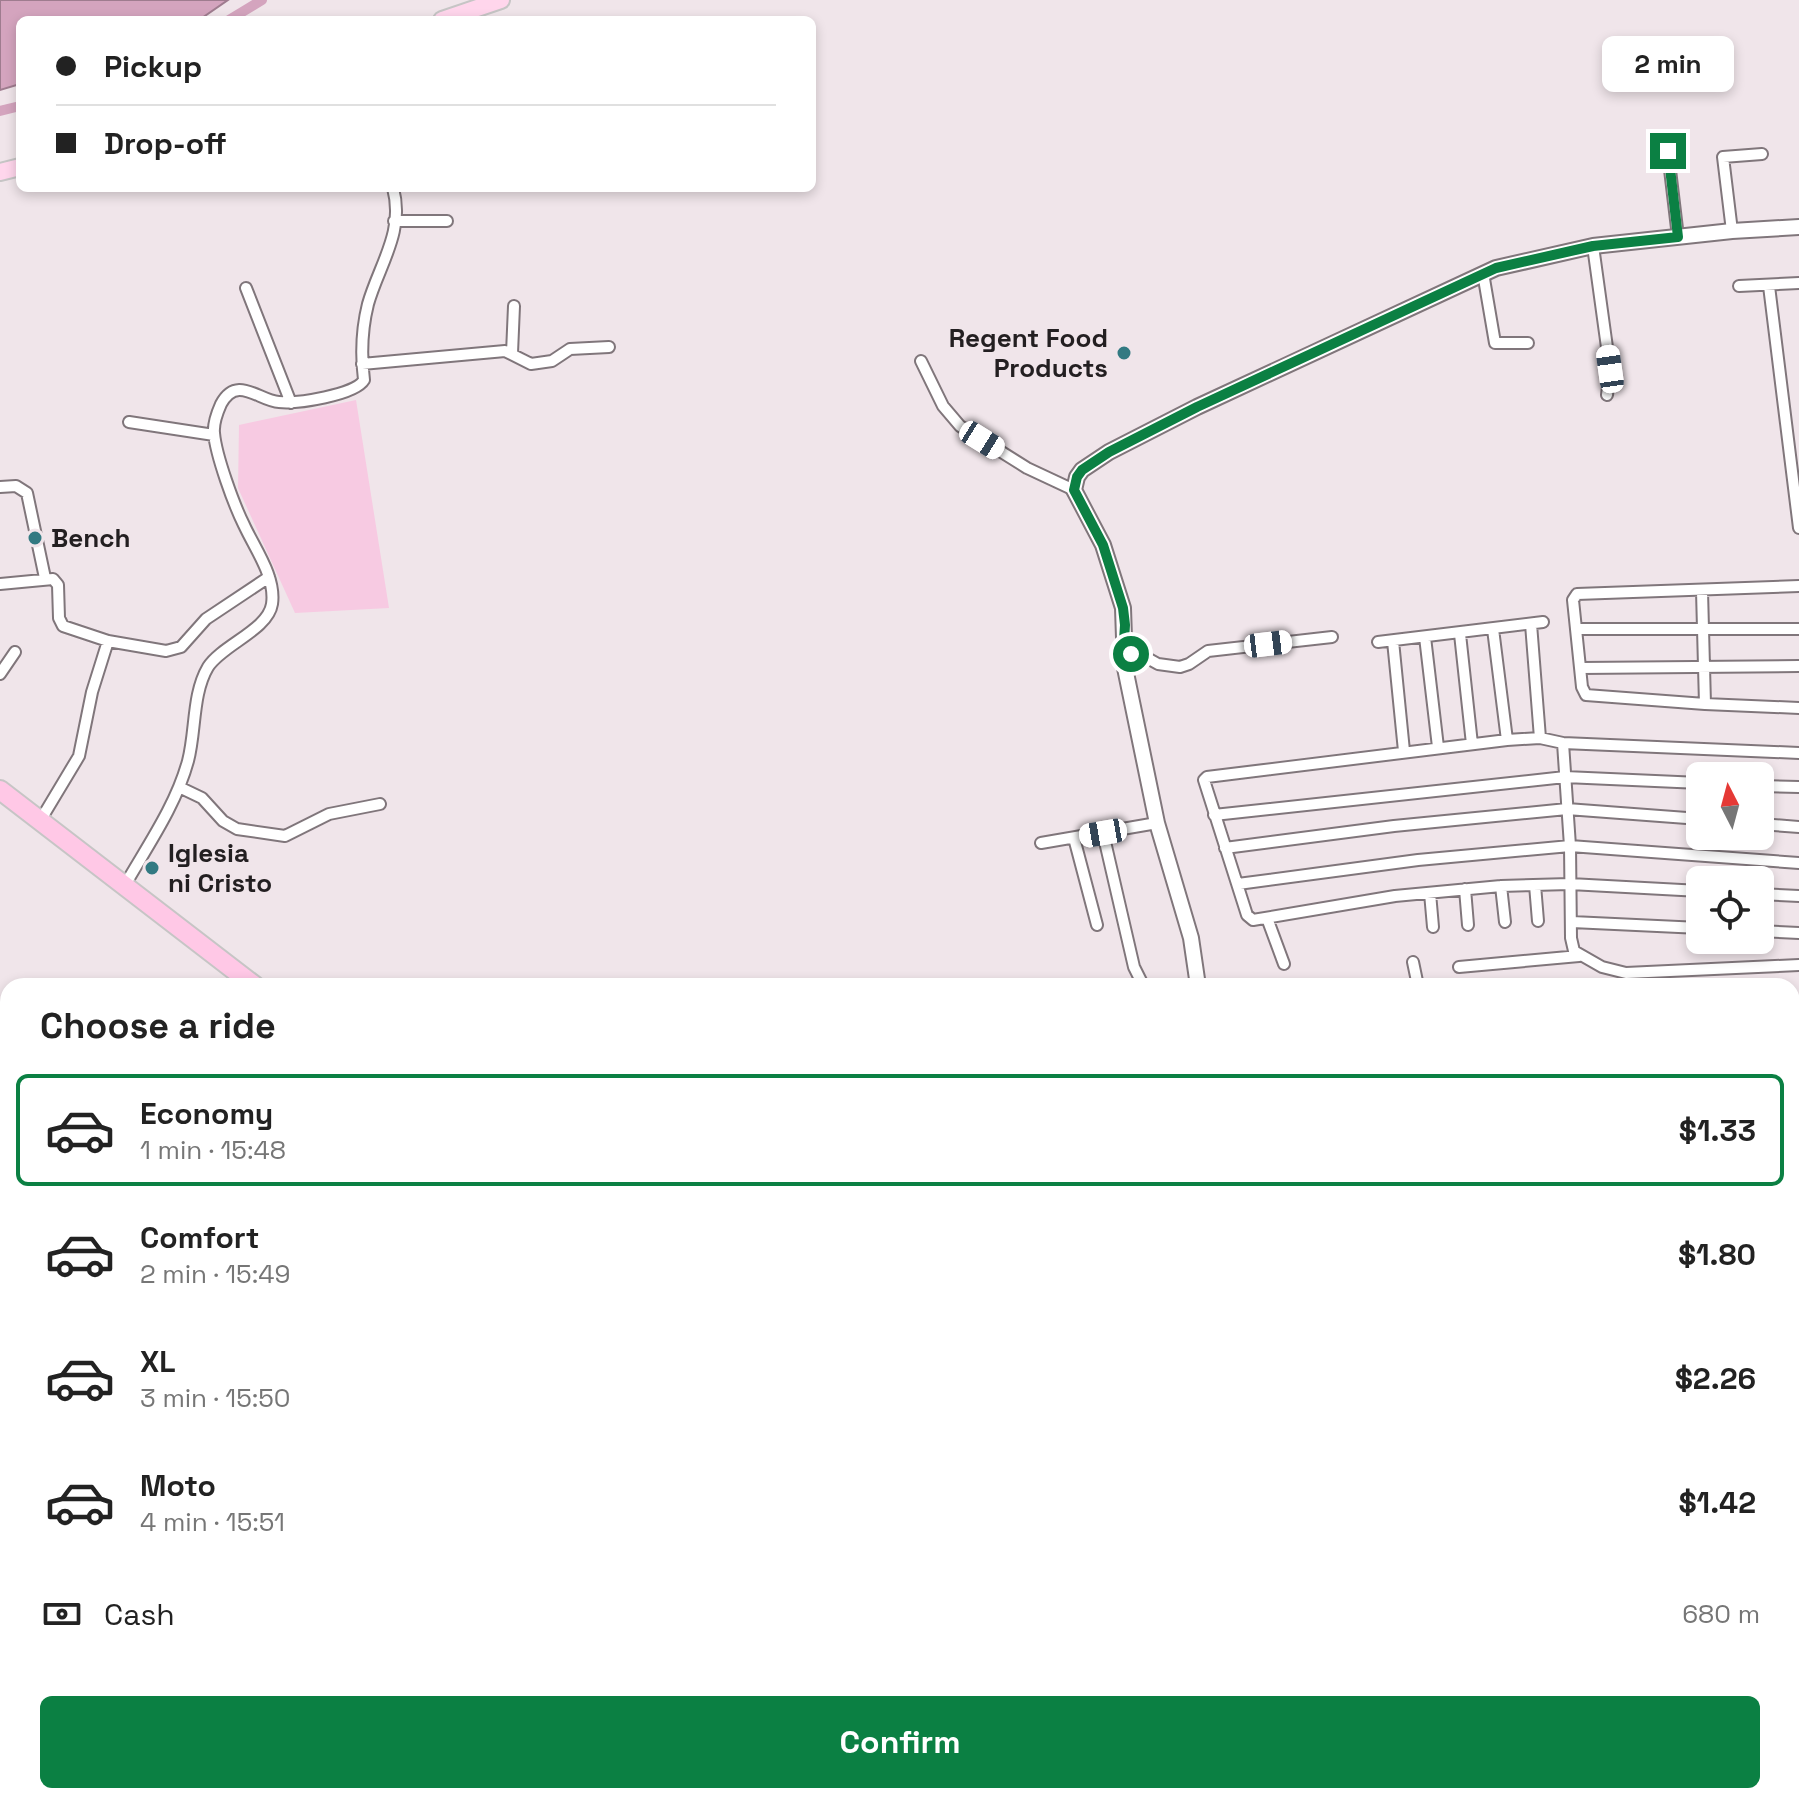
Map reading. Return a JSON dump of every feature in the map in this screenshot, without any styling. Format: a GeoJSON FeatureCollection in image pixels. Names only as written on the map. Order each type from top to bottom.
{"type":"FeatureCollection","features":[{"type":"Feature","properties":{"kind":"highway"},"geometry":{"type":"LineString","coordinates":[[0,790],[245,978]]}},
{"type":"Feature","properties":{"kind":"main road"},"geometry":{"type":"LineString","coordinates":[[454,16],[501,0]]}},
{"type":"Feature","properties":{"kind":"street"},"geometry":{"type":"LineString","coordinates":[[1666,136],[1678,237]]}},
{"type":"Feature","properties":{"kind":"street"},"geometry":{"type":"LineString","coordinates":[[1732,231],[1723,157],[1762,154]]}},
{"type":"Feature","properties":{"kind":"street"},"geometry":{"type":"LineString","coordinates":[[125,885],[179,787],[189,759],[203,678],[210,664],[260,624],[270,611],[272,592],[269,577],[242,522],[214,435],[216,417],[227,395],[236,391],[248,390],[271,401],[291,403],[360,386],[364,380],[362,364],[368,305],[389,255],[396,204],[394,192]]}},
{"type":"Feature","properties":{"kind":"street"},"geometry":{"type":"LineString","coordinates":[[394,221],[447,221]]}},
{"type":"Feature","properties":{"kind":"street"},"geometry":{"type":"LineString","coordinates":[[1074,490],[1082,470],[1109,452],[1197,407],[1483,273],[1538,257],[1593,246],[1799,227]]}},
{"type":"Feature","properties":{"kind":"street"},"geometry":{"type":"LineString","coordinates":[[1593,246],[1610,369],[1607,395]]}},
{"type":"Feature","properties":{"kind":"street"},"geometry":{"type":"LineString","coordinates":[[1483,273],[1493,340],[1497,344],[1528,343]]}},
{"type":"Feature","properties":{"kind":"street"},"geometry":{"type":"LineString","coordinates":[[1739,286],[1799,283]]}},
{"type":"Feature","properties":{"kind":"street"},"geometry":{"type":"LineString","coordinates":[[1769,286],[1794,442],[1799,528]]}},
{"type":"Feature","properties":{"kind":"street"},"geometry":{"type":"LineString","coordinates":[[246,288],[291,403]]}},
{"type":"Feature","properties":{"kind":"street"},"geometry":{"type":"LineString","coordinates":[[512,353],[514,306]]}},
{"type":"Feature","properties":{"kind":"street"},"geometry":{"type":"LineString","coordinates":[[362,364],[505,351],[531,364],[552,361],[570,349],[609,347]]}},
{"type":"Feature","properties":{"kind":"street"},"geometry":{"type":"LineString","coordinates":[[921,361],[943,406],[960,426],[1027,468],[1074,490],[1103,545],[1123,608],[1123,655],[1157,823],[1191,938],[1197,978]]}},
{"type":"Feature","properties":{"kind":"street"},"geometry":{"type":"LineString","coordinates":[[129,422],[214,435]]}},
{"type":"Feature","properties":{"kind":"street"},"geometry":{"type":"LineString","coordinates":[[0,487],[16,486],[27,493],[45,578]]}},
{"type":"Feature","properties":{"kind":"street"},"geometry":{"type":"LineString","coordinates":[[0,584],[45,578],[56,581],[59,618],[63,626],[108,641],[166,651],[181,647],[206,619],[269,577]]}},
{"type":"Feature","properties":{"kind":"street"},"geometry":{"type":"LineString","coordinates":[[1799,586],[1577,594],[1573,597],[1583,691],[1592,697],[1799,708]]}},
{"type":"Feature","properties":{"kind":"street"},"geometry":{"type":"LineString","coordinates":[[1702,591],[1705,704]]}},
{"type":"Feature","properties":{"kind":"street"},"geometry":{"type":"LineString","coordinates":[[1378,642],[1543,622]]}},
{"type":"Feature","properties":{"kind":"street"},"geometry":{"type":"LineString","coordinates":[[1531,624],[1540,738]]}},
{"type":"Feature","properties":{"kind":"street"},"geometry":{"type":"LineString","coordinates":[[1493,629],[1507,740]]}},
{"type":"Feature","properties":{"kind":"street"},"geometry":{"type":"LineString","coordinates":[[1577,629],[1799,629]]}},
{"type":"Feature","properties":{"kind":"street"},"geometry":{"type":"LineString","coordinates":[[1460,634],[1472,744]]}},
{"type":"Feature","properties":{"kind":"street"},"geometry":{"type":"LineString","coordinates":[[1123,655],[1140,654],[1158,664],[1180,667],[1197,659],[1203,651],[1332,637]]}},
{"type":"Feature","properties":{"kind":"street"},"geometry":{"type":"LineString","coordinates":[[1425,637],[1438,747]]}},
{"type":"Feature","properties":{"kind":"street"},"geometry":{"type":"LineString","coordinates":[[40,821],[79,756],[92,692],[108,641]]}},
{"type":"Feature","properties":{"kind":"street"},"geometry":{"type":"LineString","coordinates":[[1393,641],[1404,751]]}},
{"type":"Feature","properties":{"kind":"street"},"geometry":{"type":"LineString","coordinates":[[0,674],[15,652]]}},
{"type":"Feature","properties":{"kind":"street"},"geometry":{"type":"LineString","coordinates":[[1581,668],[1799,666]]}},
{"type":"Feature","properties":{"kind":"street"},"geometry":{"type":"LineString","coordinates":[[1686,890],[1570,884],[1501,886],[1395,896],[1267,918],[1250,918],[1204,783],[1207,777],[1438,747],[1540,738],[1563,743],[1799,753]]}},
{"type":"Feature","properties":{"kind":"street"},"geometry":{"type":"LineString","coordinates":[[1563,743],[1570,846],[1572,948],[1579,956],[1602,967],[1626,973],[1799,965]]}},
{"type":"Feature","properties":{"kind":"street"},"geometry":{"type":"LineString","coordinates":[[1214,815],[1565,777],[1686,782]]}},
{"type":"Feature","properties":{"kind":"street"},"geometry":{"type":"LineString","coordinates":[[1774,786],[1799,787]]}},
{"type":"Feature","properties":{"kind":"street"},"geometry":{"type":"LineString","coordinates":[[179,787],[202,798],[223,821],[237,829],[285,836],[329,814],[380,804]]}},
{"type":"Feature","properties":{"kind":"street"},"geometry":{"type":"LineString","coordinates":[[1225,848],[1394,826],[1567,809],[1686,818]]}},
{"type":"Feature","properties":{"kind":"street"},"geometry":{"type":"LineString","coordinates":[[1041,843],[1157,823]]}},
{"type":"Feature","properties":{"kind":"street"},"geometry":{"type":"LineString","coordinates":[[1774,825],[1799,827]]}},
{"type":"Feature","properties":{"kind":"street"},"geometry":{"type":"LineString","coordinates":[[1103,833],[1134,967],[1140,978]]}},
{"type":"Feature","properties":{"kind":"street"},"geometry":{"type":"LineString","coordinates":[[1074,838],[1097,925]]}},
{"type":"Feature","properties":{"kind":"street"},"geometry":{"type":"LineString","coordinates":[[1238,884],[1418,860],[1570,846],[1799,863]]}},
{"type":"Feature","properties":{"kind":"street"},"geometry":{"type":"LineString","coordinates":[[1535,885],[1538,921]]}},
{"type":"Feature","properties":{"kind":"street"},"geometry":{"type":"LineString","coordinates":[[1501,886],[1505,922]]}},
{"type":"Feature","properties":{"kind":"street"},"geometry":{"type":"LineString","coordinates":[[1465,889],[1468,925]]}},
{"type":"Feature","properties":{"kind":"street"},"geometry":{"type":"LineString","coordinates":[[1430,893],[1433,927]]}},
{"type":"Feature","properties":{"kind":"street"},"geometry":{"type":"LineString","coordinates":[[1774,895],[1799,896]]}},
{"type":"Feature","properties":{"kind":"street"},"geometry":{"type":"LineString","coordinates":[[1267,918],[1284,964]]}},
{"type":"Feature","properties":{"kind":"street"},"geometry":{"type":"LineString","coordinates":[[1572,922],[1686,927]]}},
{"type":"Feature","properties":{"kind":"street"},"geometry":{"type":"LineString","coordinates":[[1774,932],[1799,933]]}},
{"type":"Feature","properties":{"kind":"street"},"geometry":{"type":"LineString","coordinates":[[1459,967],[1579,956]]}},
{"type":"Feature","properties":{"kind":"street"},"geometry":{"type":"LineString","coordinates":[[1413,962],[1416,978]]}},
{"type":"Feature","properties":{"kind":"shaded area"},"geometry":{"type":"Polygon","coordinates":[[[0,0],[228,0],[205,16],[16,16],[16,85],[0,90],[0,0]]]}},
{"type":"Feature","properties":{"kind":"shaded area"},"geometry":{"type":"Polygon","coordinates":[[[356,400],[389,608],[295,613],[238,488],[239,425],[356,400]]]}},
{"type":"Feature","properties":{"kind":"waterway"},"geometry":{"type":"LineString","coordinates":[[236,16],[262,0]]}},
{"type":"Feature","properties":{"kind":"waterway"},"geometry":{"type":"LineString","coordinates":[[0,111],[16,107]]}},
{"type":"Feature","properties":{"kind":"place","name":"Regent Food Products"},"geometry":{"type":"Point","coordinates":[1124,353]}},
{"type":"Feature","properties":{"kind":"place","name":"Bench"},"geometry":{"type":"Point","coordinates":[35,538]}},
{"type":"Feature","properties":{"kind":"place","name":"Iglesia ni Cristo"},"geometry":{"type":"Point","coordinates":[152,868]}},
{"type":"Feature","properties":{"kind":"route"},"geometry":{"type":"LineString","coordinates":[[1131,654],[1123,655],[1125,617],[1103,545],[1074,490],[1082,470],[1109,452],[1197,407],[1483,273],[1538,257],[1593,246],[1678,237],[1668,151]]}}]}
